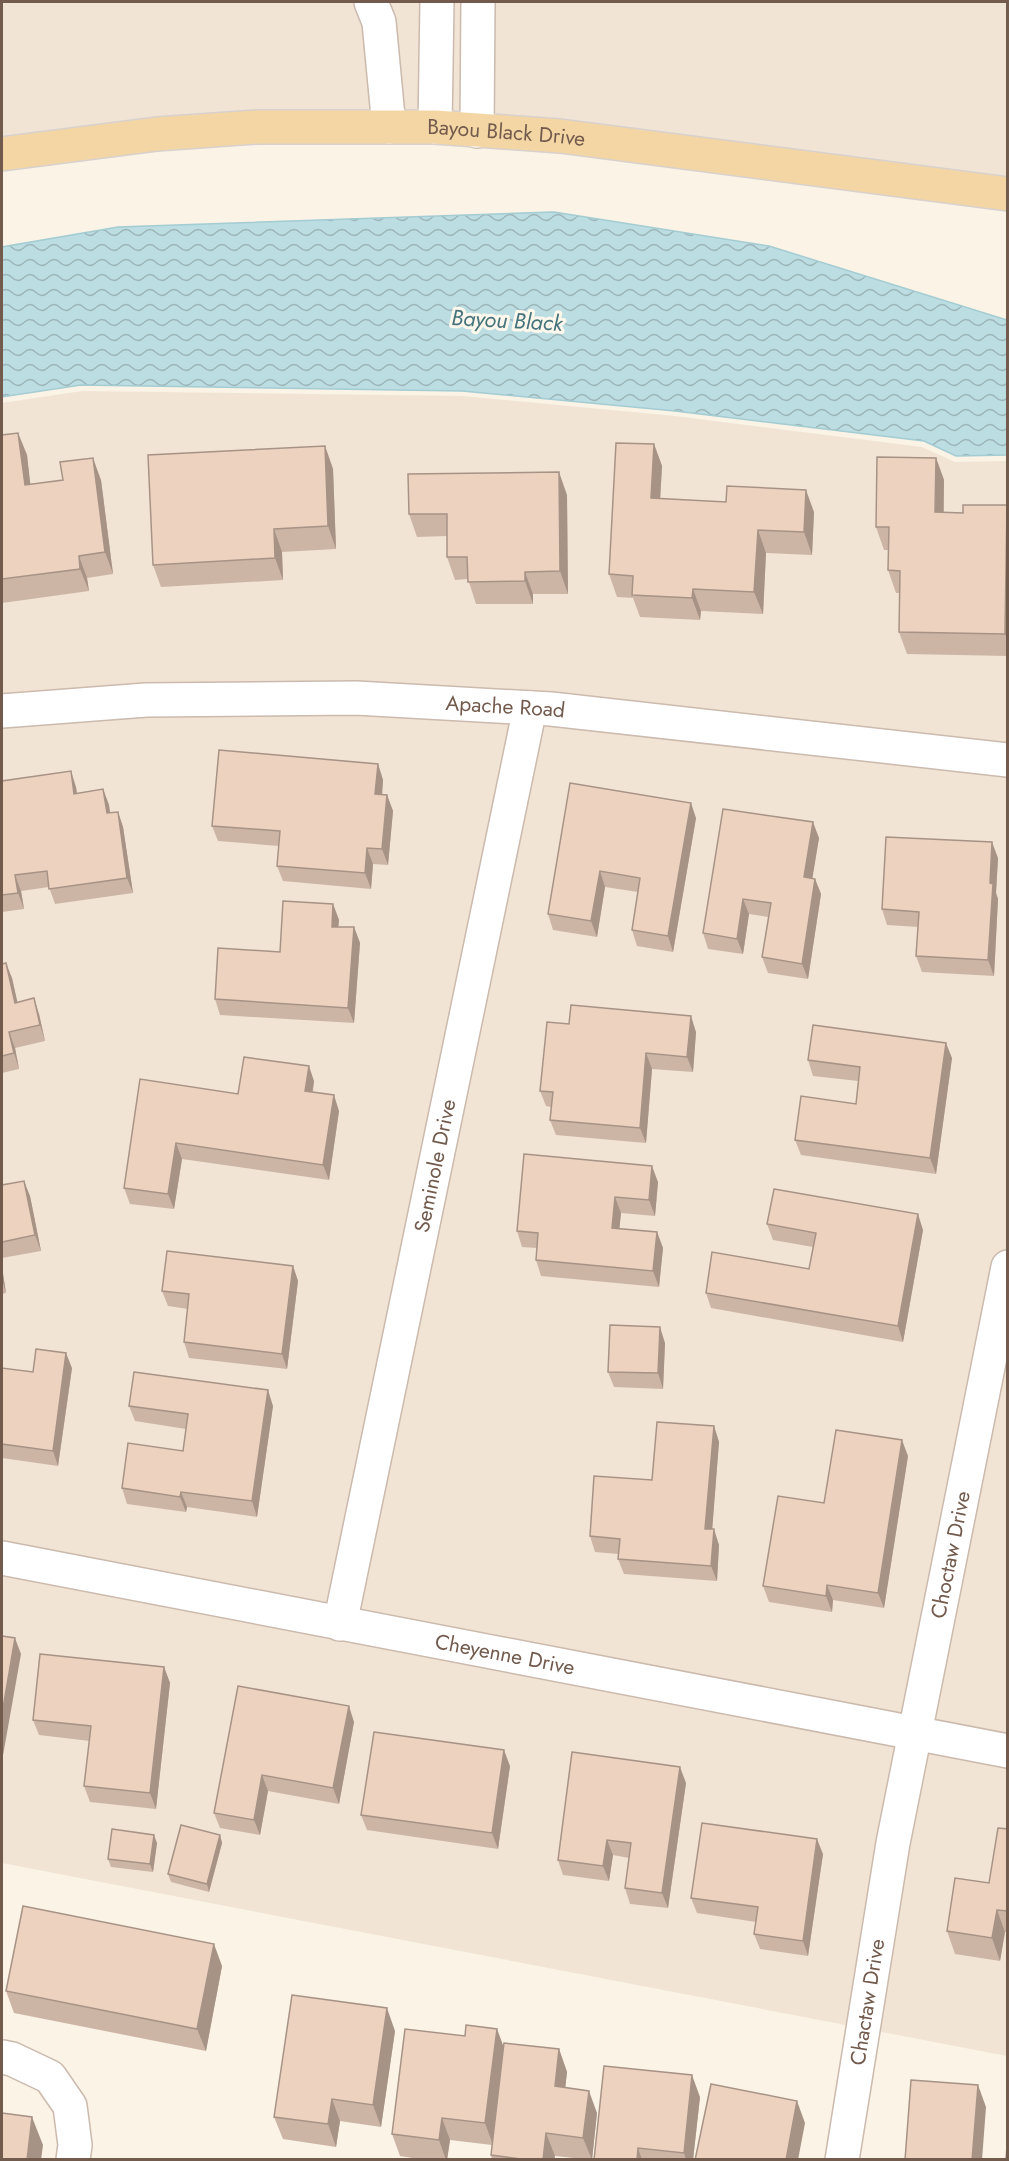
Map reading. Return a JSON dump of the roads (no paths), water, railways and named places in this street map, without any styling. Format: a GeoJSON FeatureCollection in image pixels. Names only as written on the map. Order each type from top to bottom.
{"type":"FeatureCollection","features":[{"type":"Feature","properties":{"kind":"main road","name":"Bayou Black Drive"},"geometry":{"type":"LineString","coordinates":[[2,154],[157,134],[246,128],[435,128],[560,136],[1008,194]]}},
{"type":"Feature","properties":{"kind":"street"},"geometry":{"type":"LineString","coordinates":[[371,2],[379,22],[389,127]]}},
{"type":"Feature","properties":{"kind":"street"},"geometry":{"type":"LineString","coordinates":[[435,128],[437,2]]}},
{"type":"Feature","properties":{"kind":"street"},"geometry":{"type":"LineString","coordinates":[[477,131],[478,2]]}},
{"type":"Feature","properties":{"kind":"street","name":"Apache Road"},"geometry":{"type":"LineString","coordinates":[[2,711],[146,700],[356,698],[530,708],[1008,760]]}},
{"type":"Feature","properties":{"kind":"street","name":"Seminole Drive"},"geometry":{"type":"LineString","coordinates":[[340,1624],[530,708]]}},
{"type":"Feature","properties":{"kind":"street","name":"Choctaw Drive"},"geometry":{"type":"LineString","coordinates":[[893,1843],[1008,1267]]}},
{"type":"Feature","properties":{"kind":"street","name":"Cheyenne Drive"},"geometry":{"type":"LineString","coordinates":[[2,1558],[1008,1751]]}},
{"type":"Feature","properties":{"kind":"street","name":"Chactaw Drive"},"geometry":{"type":"LineString","coordinates":[[842,2160],[893,1843]]}},
{"type":"Feature","properties":{"kind":"street"},"geometry":{"type":"LineString","coordinates":[[2,2057],[12,2059],[50,2077],[70,2106],[75,2145],[73,2160]]}},
{"type":"Feature","properties":{"kind":"water","name":"Bayou Black"},"geometry":{"type":"Polygon","coordinates":[[[554,212],[769,246],[1007,320],[1007,455],[956,456],[924,441],[675,411],[462,391],[81,385],[2,397],[2,247],[118,227],[554,212]]]}}]}
